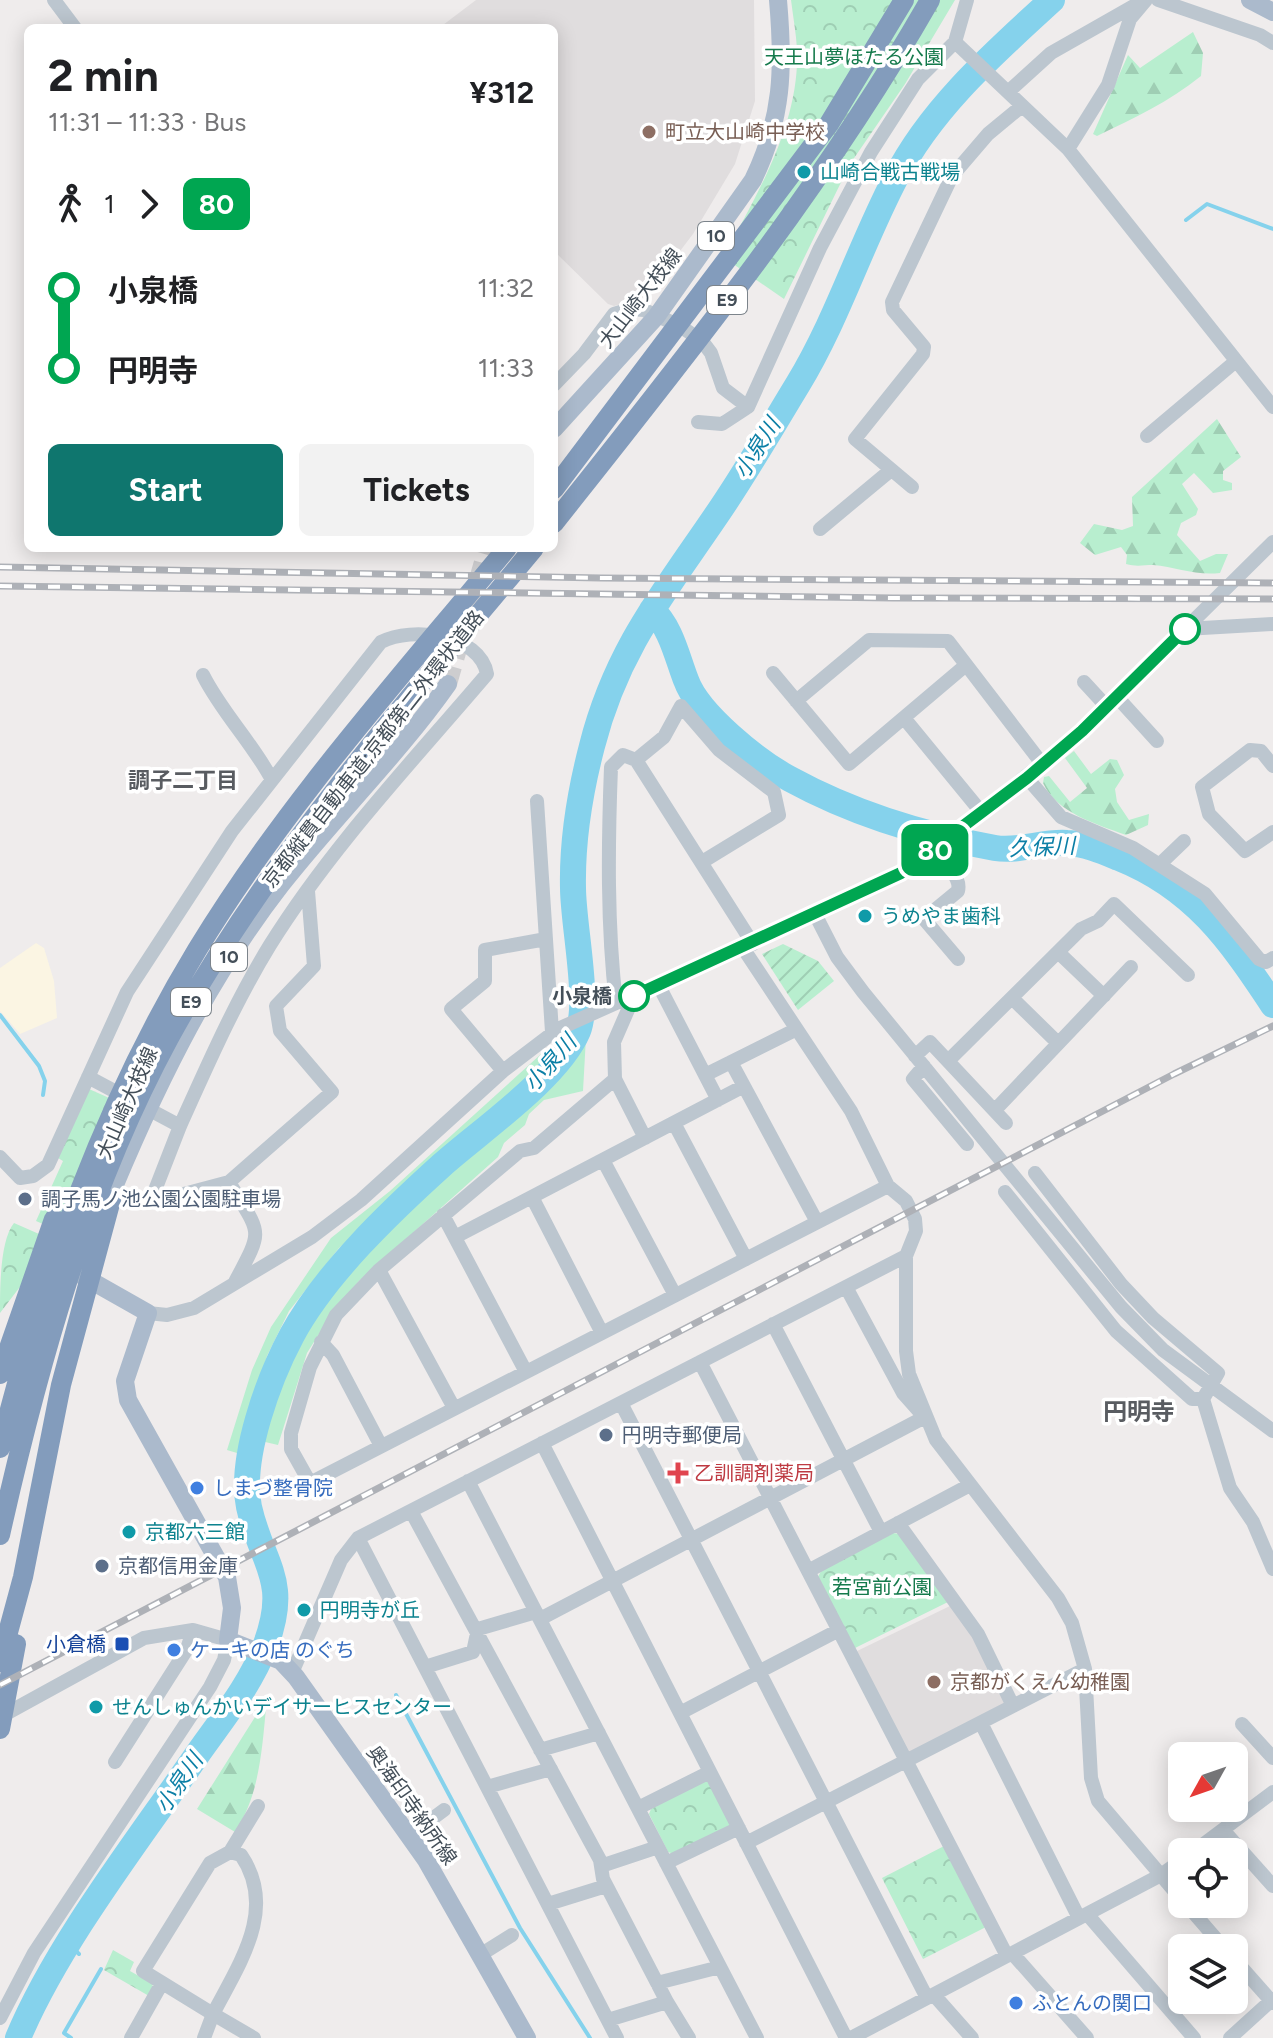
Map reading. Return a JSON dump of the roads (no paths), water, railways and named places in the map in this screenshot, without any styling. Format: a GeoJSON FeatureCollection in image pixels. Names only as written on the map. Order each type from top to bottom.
{"type":"FeatureCollection","features":[{"type":"Feature","properties":{"kind":"highway","name":"E9"},"geometry":{"type":"LineString","coordinates":[[558,484],[829,124],[904,0]]}},
{"type":"Feature","properties":{"kind":"highway","name":"E9"},"geometry":{"type":"LineString","coordinates":[[558,518],[729,297],[890,70],[930,0]]}},
{"type":"Feature","properties":{"kind":"highway"},"geometry":{"type":"LineString","coordinates":[[890,70],[941,0]]}},
{"type":"Feature","properties":{"kind":"highway","name":"京都縦貫自動車道;京都第二外環状道路"},"geometry":{"type":"LineString","coordinates":[[0,1448],[25,1350],[66,1221],[113,1108],[198,949],[278,830],[506,552]]}},
{"type":"Feature","properties":{"kind":"highway","name":"京都縦貫自動車道;京都第二外環状道路"},"geometry":{"type":"LineString","coordinates":[[0,1535],[45,1357],[68,1283],[103,1185],[169,1038],[240,923],[295,843],[367,751],[534,552]]}},
{"type":"Feature","properties":{"kind":"highway"},"geometry":{"type":"LineString","coordinates":[[0,1662],[23,1577],[61,1385],[98,1241],[169,1038]]}},
{"type":"Feature","properties":{"kind":"highway"},"geometry":{"type":"LineString","coordinates":[[0,1374],[42,1247],[72,1179],[113,1108]]}},
{"type":"Feature","properties":{"kind":"highway"},"geometry":{"type":"LineString","coordinates":[[0,1729],[16,1645],[23,1577]]}},
{"type":"Feature","properties":{"kind":"main road","name":"大山崎大枝線"},"geometry":{"type":"LineString","coordinates":[[558,425],[656,317],[733,211],[764,157],[781,99],[778,0]]}},
{"type":"Feature","properties":{"kind":"main road"},"geometry":{"type":"LineString","coordinates":[[1250,0],[1273,12]]}},
{"type":"Feature","properties":{"kind":"main road","name":"大山崎大枝線"},"geometry":{"type":"LineString","coordinates":[[0,1353],[20,1337],[76,1273],[179,1042],[227,960],[280,886],[417,729],[448,684]]}},
{"type":"Feature","properties":{"kind":"main road"},"geometry":{"type":"LineString","coordinates":[[76,1273],[148,1313],[125,1381],[128,1400],[227,1577],[232,1608],[232,1641],[286,1667]]}},
{"type":"Feature","properties":{"kind":"main road","name":"奥海印寺納所線"},"geometry":{"type":"LineString","coordinates":[[286,1667],[409,1836],[527,2038]]}},
{"type":"Feature","properties":{"kind":"street"},"geometry":{"type":"LineString","coordinates":[[54,0],[72,24]]}},
{"type":"Feature","properties":{"kind":"street"},"geometry":{"type":"LineString","coordinates":[[736,430],[820,248],[871,152],[918,79],[959,46],[967,0]]}},
{"type":"Feature","properties":{"kind":"street"},"geometry":{"type":"LineString","coordinates":[[1005,90],[1051,53],[1145,0]]}},
{"type":"Feature","properties":{"kind":"street"},"geometry":{"type":"LineString","coordinates":[[1068,149],[1108,85],[1130,19],[1145,0]]}},
{"type":"Feature","properties":{"kind":"street"},"geometry":{"type":"LineString","coordinates":[[1158,0],[1260,35],[1273,43]]}},
{"type":"Feature","properties":{"kind":"street"},"geometry":{"type":"LineString","coordinates":[[959,46],[1068,149],[1273,407]]}},
{"type":"Feature","properties":{"kind":"street"},"geometry":{"type":"LineString","coordinates":[[912,487],[855,439],[923,354],[924,347],[893,310],[892,302],[952,176],[988,134],[1022,106]]}},
{"type":"Feature","properties":{"kind":"street"},"geometry":{"type":"LineString","coordinates":[[558,381],[584,354],[614,314],[630,309],[644,310],[680,326],[702,341],[711,353],[723,388],[748,407]]}},
{"type":"Feature","properties":{"kind":"street"},"geometry":{"type":"LineString","coordinates":[[558,524],[702,341]]}},
{"type":"Feature","properties":{"kind":"street"},"geometry":{"type":"LineString","coordinates":[[1147,436],[1236,361]]}},
{"type":"Feature","properties":{"kind":"street"},"geometry":{"type":"LineString","coordinates":[[698,422],[722,424],[748,407]]}},
{"type":"Feature","properties":{"kind":"street"},"geometry":{"type":"LineString","coordinates":[[820,529],[891,470]]}},
{"type":"Feature","properties":{"kind":"street"},"geometry":{"type":"LineString","coordinates":[[148,1313],[167,1315],[183,1312],[233,1286],[312,1237],[361,1200],[503,1071],[555,1030],[748,946],[901,873],[966,826],[1082,731],[1273,542]]}},
{"type":"Feature","properties":{"kind":"street"},"geometry":{"type":"LineString","coordinates":[[1185,629],[1273,624]]}},
{"type":"Feature","properties":{"kind":"street"},"geometry":{"type":"LineString","coordinates":[[0,1157],[20,1178],[33,1176],[48,1165],[143,967],[232,831],[381,642],[394,636],[436,635],[473,649],[484,658],[487,674],[371,810],[308,891],[271,945],[240,1000],[180,1126],[150,1203],[229,1182],[332,1092],[280,1031],[276,1006],[314,966],[308,891]]}},
{"type":"Feature","properties":{"kind":"street"},"geometry":{"type":"LineString","coordinates":[[796,701],[869,640],[948,641],[1043,765]]}},
{"type":"Feature","properties":{"kind":"street"},"geometry":{"type":"LineString","coordinates":[[773,673],[849,764],[966,665]]}},
{"type":"Feature","properties":{"kind":"street"},"geometry":{"type":"LineString","coordinates":[[203,675],[215,699],[258,753],[272,780]]}},
{"type":"Feature","properties":{"kind":"street"},"geometry":{"type":"LineString","coordinates":[[1084,682],[1157,741]]}},
{"type":"Feature","properties":{"kind":"street"},"geometry":{"type":"LineString","coordinates":[[636,760],[664,737],[681,706],[719,750],[774,792],[779,815],[702,862]]}},
{"type":"Feature","properties":{"kind":"street"},"geometry":{"type":"LineString","coordinates":[[904,718],[982,813]]}},
{"type":"Feature","properties":{"kind":"street"},"geometry":{"type":"LineString","coordinates":[[1273,766],[1261,751],[1250,750],[1202,787],[1209,814],[1245,851],[1273,832]]}},
{"type":"Feature","properties":{"kind":"street"},"geometry":{"type":"LineString","coordinates":[[611,1005],[608,937],[611,767],[623,755],[636,760],[702,862],[795,1030],[851,1111],[888,1186],[906,1201],[915,1219],[916,1231],[906,1256],[906,1351],[909,1374],[925,1417],[936,1440],[1058,1598],[1072,1623],[1085,1669],[1091,1778],[1098,1801],[1168,1883]]}},
{"type":"Feature","properties":{"kind":"street"},"geometry":{"type":"LineString","coordinates":[[1027,778],[1061,817],[1133,848],[1205,894],[1259,959],[1266,962],[1273,958]]}},
{"type":"Feature","properties":{"kind":"street"},"geometry":{"type":"LineString","coordinates":[[537,801],[555,1030]]}},
{"type":"Feature","properties":{"kind":"street"},"geometry":{"type":"LineString","coordinates":[[1160,864],[1184,841]]}},
{"type":"Feature","properties":{"kind":"street"},"geometry":{"type":"LineString","coordinates":[[933,851],[959,884],[958,891],[924,919],[958,959]]}},
{"type":"Feature","properties":{"kind":"street"},"geometry":{"type":"LineString","coordinates":[[948,1061],[1058,952],[1114,904],[1188,975]]}},
{"type":"Feature","properties":{"kind":"street"},"geometry":{"type":"LineString","coordinates":[[815,914],[837,957],[1121,1307],[1206,1392],[1273,1431]]}},
{"type":"Feature","properties":{"kind":"street"},"geometry":{"type":"LineString","coordinates":[[503,1071],[451,1009],[485,981],[485,950],[546,939]]}},
{"type":"Feature","properties":{"kind":"street"},"geometry":{"type":"LineString","coordinates":[[1058,952],[1104,996]]}},
{"type":"Feature","properties":{"kind":"street"},"geometry":{"type":"LineString","coordinates":[[995,1110],[1131,967]]}},
{"type":"Feature","properties":{"kind":"street"},"geometry":{"type":"LineString","coordinates":[[659,986],[718,1100]]}},
{"type":"Feature","properties":{"kind":"street"},"geometry":{"type":"LineString","coordinates":[[634,996],[614,1042],[615,1079],[645,1138]]}},
{"type":"Feature","properties":{"kind":"street"},"geometry":{"type":"LineString","coordinates":[[1012,998],[1058,1043]]}},
{"type":"Feature","properties":{"kind":"street"},"geometry":{"type":"LineString","coordinates":[[705,1075],[795,1030]]}},
{"type":"Feature","properties":{"kind":"street"},"geometry":{"type":"LineString","coordinates":[[967,1144],[913,1079],[930,1042],[1006,1123]]}},
{"type":"Feature","properties":{"kind":"street"},"geometry":{"type":"LineString","coordinates":[[731,1062],[817,1222]]}},
{"type":"Feature","properties":{"kind":"street"},"geometry":{"type":"LineString","coordinates":[[88,1077],[180,1126]]}},
{"type":"Feature","properties":{"kind":"street"},"geometry":{"type":"LineString","coordinates":[[615,1079],[534,1148],[520,1151],[443,1215],[379,1270],[336,1315],[321,1342],[298,1406],[290,1442],[310,1483],[888,1186]]}},
{"type":"Feature","properties":{"kind":"street"},"geometry":{"type":"LineString","coordinates":[[455,1237],[744,1086]]}},
{"type":"Feature","properties":{"kind":"street"},"geometry":{"type":"LineString","coordinates":[[674,1123],[746,1259]]}},
{"type":"Feature","properties":{"kind":"street"},"geometry":{"type":"LineString","coordinates":[[603,1160],[675,1295]]}},
{"type":"Feature","properties":{"kind":"street"},"geometry":{"type":"LineString","coordinates":[[1005,1192],[1116,1331],[1192,1399],[1206,1392],[1218,1373],[1153,1318],[1121,1284],[1035,1173]]}},
{"type":"Feature","properties":{"kind":"street"},"geometry":{"type":"LineString","coordinates":[[229,1182],[257,1230],[256,1243],[233,1286]]}},
{"type":"Feature","properties":{"kind":"street"},"geometry":{"type":"LineString","coordinates":[[532,1197],[602,1333]]}},
{"type":"Feature","properties":{"kind":"street"},"geometry":{"type":"LineString","coordinates":[[443,1215],[526,1372]]}},
{"type":"Feature","properties":{"kind":"street"},"geometry":{"type":"LineString","coordinates":[[286,1667],[341,1560],[358,1538],[906,1256]]}},
{"type":"Feature","properties":{"kind":"street"},"geometry":{"type":"LineString","coordinates":[[379,1270],[454,1408]]}},
{"type":"Feature","properties":{"kind":"street"},"geometry":{"type":"LineString","coordinates":[[846,1287],[903,1393],[925,1417]]}},
{"type":"Feature","properties":{"kind":"street"},"geometry":{"type":"LineString","coordinates":[[773,1324],[881,1532]]}},
{"type":"Feature","properties":{"kind":"street"},"geometry":{"type":"LineString","coordinates":[[321,1342],[333,1355],[381,1446]]}},
{"type":"Feature","properties":{"kind":"street"},"geometry":{"type":"LineString","coordinates":[[700,1362],[1009,1955],[1087,2038]]}},
{"type":"Feature","properties":{"kind":"street"},"geometry":{"type":"LineString","coordinates":[[1206,1392],[1230,1488],[1253,1522],[1273,1569]]}},
{"type":"Feature","properties":{"kind":"street"},"geometry":{"type":"LineString","coordinates":[[621,1403],[826,1802],[930,1996],[972,2038]]}},
{"type":"Feature","properties":{"kind":"street"},"geometry":{"type":"LineString","coordinates":[[478,1629],[538,1615],[612,1580],[925,1417]]}},
{"type":"Feature","properties":{"kind":"street"},"geometry":{"type":"LineString","coordinates":[[542,1443],[746,1843],[853,2037],[1168,1870]]}},
{"type":"Feature","properties":{"kind":"street"},"geometry":{"type":"LineString","coordinates":[[468,1481],[757,2038]]}},
{"type":"Feature","properties":{"kind":"street"},"geometry":{"type":"LineString","coordinates":[[808,1571],[970,1485]]}},
{"type":"Feature","properties":{"kind":"street"},"geometry":{"type":"LineString","coordinates":[[411,1511],[478,1629],[601,1866],[606,1886],[689,2038]]}},
{"type":"Feature","properties":{"kind":"street"},"geometry":{"type":"LineString","coordinates":[[898,1523],[978,1634],[1013,1706]]}},
{"type":"Feature","properties":{"kind":"street"},"geometry":{"type":"LineString","coordinates":[[358,1538],[617,2038]]}},
{"type":"Feature","properties":{"kind":"street"},"geometry":{"type":"LineString","coordinates":[[425,1667],[473,1652],[478,1629]]}},
{"type":"Feature","properties":{"kind":"street"},"geometry":{"type":"LineString","coordinates":[[115,1762],[187,1649],[193,1630]]}},
{"type":"Feature","properties":{"kind":"street"},"geometry":{"type":"LineString","coordinates":[[0,1717],[144,1638],[193,1630],[232,1641],[210,1687],[34,1953],[0,2018]]}},
{"type":"Feature","properties":{"kind":"street"},"geometry":{"type":"LineString","coordinates":[[680,1713],[839,1630]]}},
{"type":"Feature","properties":{"kind":"street"},"geometry":{"type":"LineString","coordinates":[[746,1843],[1085,1669]]}},
{"type":"Feature","properties":{"kind":"street"},"geometry":{"type":"LineString","coordinates":[[981,1723],[1083,1916],[1194,2038]]}},
{"type":"Feature","properties":{"kind":"street"},"geometry":{"type":"LineString","coordinates":[[1242,1724],[1273,1758]]}},
{"type":"Feature","properties":{"kind":"street"},"geometry":{"type":"LineString","coordinates":[[540,1750],[599,1733]]}},
{"type":"Feature","properties":{"kind":"street"},"geometry":{"type":"LineString","coordinates":[[487,1787],[551,1769]]}},
{"type":"Feature","properties":{"kind":"street"},"geometry":{"type":"LineString","coordinates":[[638,1808],[710,1772]]}},
{"type":"Feature","properties":{"kind":"street"},"geometry":{"type":"LineString","coordinates":[[1212,1838],[1273,1792]]}},
{"type":"Feature","properties":{"kind":"street"},"geometry":{"type":"LineString","coordinates":[[254,2038],[143,1971],[210,1863],[230,1852],[258,1806]]}},
{"type":"Feature","properties":{"kind":"street"},"geometry":{"type":"LineString","coordinates":[[409,1836],[444,1810]]}},
{"type":"Feature","properties":{"kind":"street"},"geometry":{"type":"LineString","coordinates":[[666,1863],[739,1828]]}},
{"type":"Feature","properties":{"kind":"street"},"geometry":{"type":"LineString","coordinates":[[1223,1830],[1267,1869],[1273,1886]]}},
{"type":"Feature","properties":{"kind":"street"},"geometry":{"type":"LineString","coordinates":[[601,1866],[658,1847]]}},
{"type":"Feature","properties":{"kind":"street"},"geometry":{"type":"LineString","coordinates":[[204,2038],[255,1928],[257,1893],[249,1867],[241,1855],[230,1852]]}},
{"type":"Feature","properties":{"kind":"street"},"geometry":{"type":"LineString","coordinates":[[548,1904],[606,1886]]}},
{"type":"Feature","properties":{"kind":"street"},"geometry":{"type":"LineString","coordinates":[[1198,1918],[1212,1934]]}},
{"type":"Feature","properties":{"kind":"street"},"geometry":{"type":"LineString","coordinates":[[480,1955],[512,1935]]}},
{"type":"Feature","properties":{"kind":"street"},"geometry":{"type":"LineString","coordinates":[[657,1983],[720,1967]]}},
{"type":"Feature","properties":{"kind":"street"},"geometry":{"type":"LineString","coordinates":[[1230,2038],[1272,2001],[1248,1974]]}},
{"type":"Feature","properties":{"kind":"street"},"geometry":{"type":"LineString","coordinates":[[131,2038],[162,1983]]}},
{"type":"Feature","properties":{"kind":"street"},"geometry":{"type":"LineString","coordinates":[[608,2020],[667,2002]]}},
{"type":"Feature","properties":{"kind":"waterway","name":"小泉川"},"geometry":{"type":"LineString","coordinates":[[18,2038],[74,1933],[232,1706],[266,1644],[273,1622],[275,1587],[249,1507],[248,1466],[266,1395],[292,1335],[322,1289],[360,1245],[442,1165],[536,1085],[554,1067],[578,1031],[582,982],[573,888],[578,817],[588,763],[603,711],[630,648],[663,593],[742,477],[812,360],[882,204],[910,153],[965,83],[1052,0]]}},
{"type":"Feature","properties":{"kind":"waterway"},"geometry":{"type":"LineString","coordinates":[[1186,220],[1207,204],[1273,229]]}},
{"type":"Feature","properties":{"kind":"waterway","name":"久保川"},"geometry":{"type":"LineString","coordinates":[[652,610],[669,634],[686,680],[703,707],[730,736],[777,771],[839,803],[915,830],[1004,849],[1058,843],[1081,845],[1145,870],[1169,884],[1208,918],[1273,1005]]}},
{"type":"Feature","properties":{"kind":"waterway"},"geometry":{"type":"LineString","coordinates":[[0,1015],[39,1066],[45,1081],[43,1095]]}},
{"type":"Feature","properties":{"kind":"waterway"},"geometry":{"type":"LineString","coordinates":[[396,1695],[520,1928],[590,2038]]}},
{"type":"Feature","properties":{"kind":"waterway"},"geometry":{"type":"LineString","coordinates":[[69,1944],[79,1954]]}},
{"type":"Feature","properties":{"kind":"waterway"},"geometry":{"type":"LineString","coordinates":[[71,2038],[64,2033],[101,1969]]}},
{"type":"Feature","properties":{"kind":"tunnel"},"geometry":{"type":"LineString","coordinates":[[448,684],[486,552]]}},
{"type":"Feature","properties":{"kind":"railway"},"geometry":{"type":"LineString","coordinates":[[0,567],[601,578],[1273,583]]}},
{"type":"Feature","properties":{"kind":"railway"},"geometry":{"type":"LineString","coordinates":[[0,586],[893,598],[1273,599]]}},
{"type":"Feature","properties":{"kind":"railway"},"geometry":{"type":"LineString","coordinates":[[0,1685],[1174,1074],[1273,1026]]}},
{"type":"Feature","properties":{"kind":"place","name":"町立大山崎中学校"},"geometry":{"type":"Point","coordinates":[649,132]}},
{"type":"Feature","properties":{"kind":"place","name":"山崎合戦古戦場"},"geometry":{"type":"Point","coordinates":[804,172]}},
{"type":"Feature","properties":{"kind":"place","name":"うめやま歯科"},"geometry":{"type":"Point","coordinates":[865,916]}},
{"type":"Feature","properties":{"kind":"place","name":"小泉橋"},"geometry":{"type":"Point","coordinates":[634,996]}},
{"type":"Feature","properties":{"kind":"place","name":"調子馬ノ池公園公園駐車場"},"geometry":{"type":"Point","coordinates":[25,1199]}},
{"type":"Feature","properties":{"kind":"place","name":"円明寺郵便局"},"geometry":{"type":"Point","coordinates":[606,1435]}},
{"type":"Feature","properties":{"kind":"place","name":"乙訓調剤薬局"},"geometry":{"type":"Point","coordinates":[678,1473]}},
{"type":"Feature","properties":{"kind":"place","name":"しまづ整骨院"},"geometry":{"type":"Point","coordinates":[197,1488]}},
{"type":"Feature","properties":{"kind":"place","name":"京都六三館"},"geometry":{"type":"Point","coordinates":[129,1532]}},
{"type":"Feature","properties":{"kind":"place","name":"京都信用金庫"},"geometry":{"type":"Point","coordinates":[102,1566]}},
{"type":"Feature","properties":{"kind":"place","name":"円明寺が丘"},"geometry":{"type":"Point","coordinates":[304,1610]}},
{"type":"Feature","properties":{"kind":"place","name":"小倉橋"},"geometry":{"type":"Point","coordinates":[122,1644]}},
{"type":"Feature","properties":{"kind":"place","name":"ケーキの店 のぐち"},"geometry":{"type":"Point","coordinates":[174,1650]}},
{"type":"Feature","properties":{"kind":"place","name":"京都がくえん幼稚園"},"geometry":{"type":"Point","coordinates":[934,1682]}},
{"type":"Feature","properties":{"kind":"place","name":"せんしゅんかいデイサーヒスセンター"},"geometry":{"type":"Point","coordinates":[96,1707]}},
{"type":"Feature","properties":{"kind":"place","name":"ふとんの関口"},"geometry":{"type":"Point","coordinates":[1016,2003]}},
{"type":"Feature","properties":{"kind":"district","name":"調子二丁目"},"geometry":{"type":"Point","coordinates":[183,780]}},
{"type":"Feature","properties":{"kind":"district","name":"円明寺"},"geometry":{"type":"Point","coordinates":[1139,1411]}},
{"type":"Feature","properties":{"kind":"park label","name":"天王山夢ほたる公園"},"geometry":{"type":"Point","coordinates":[854,57]}},
{"type":"Feature","properties":{"kind":"park label","name":"若宮前公園"},"geometry":{"type":"Point","coordinates":[882,1587]}}]}
